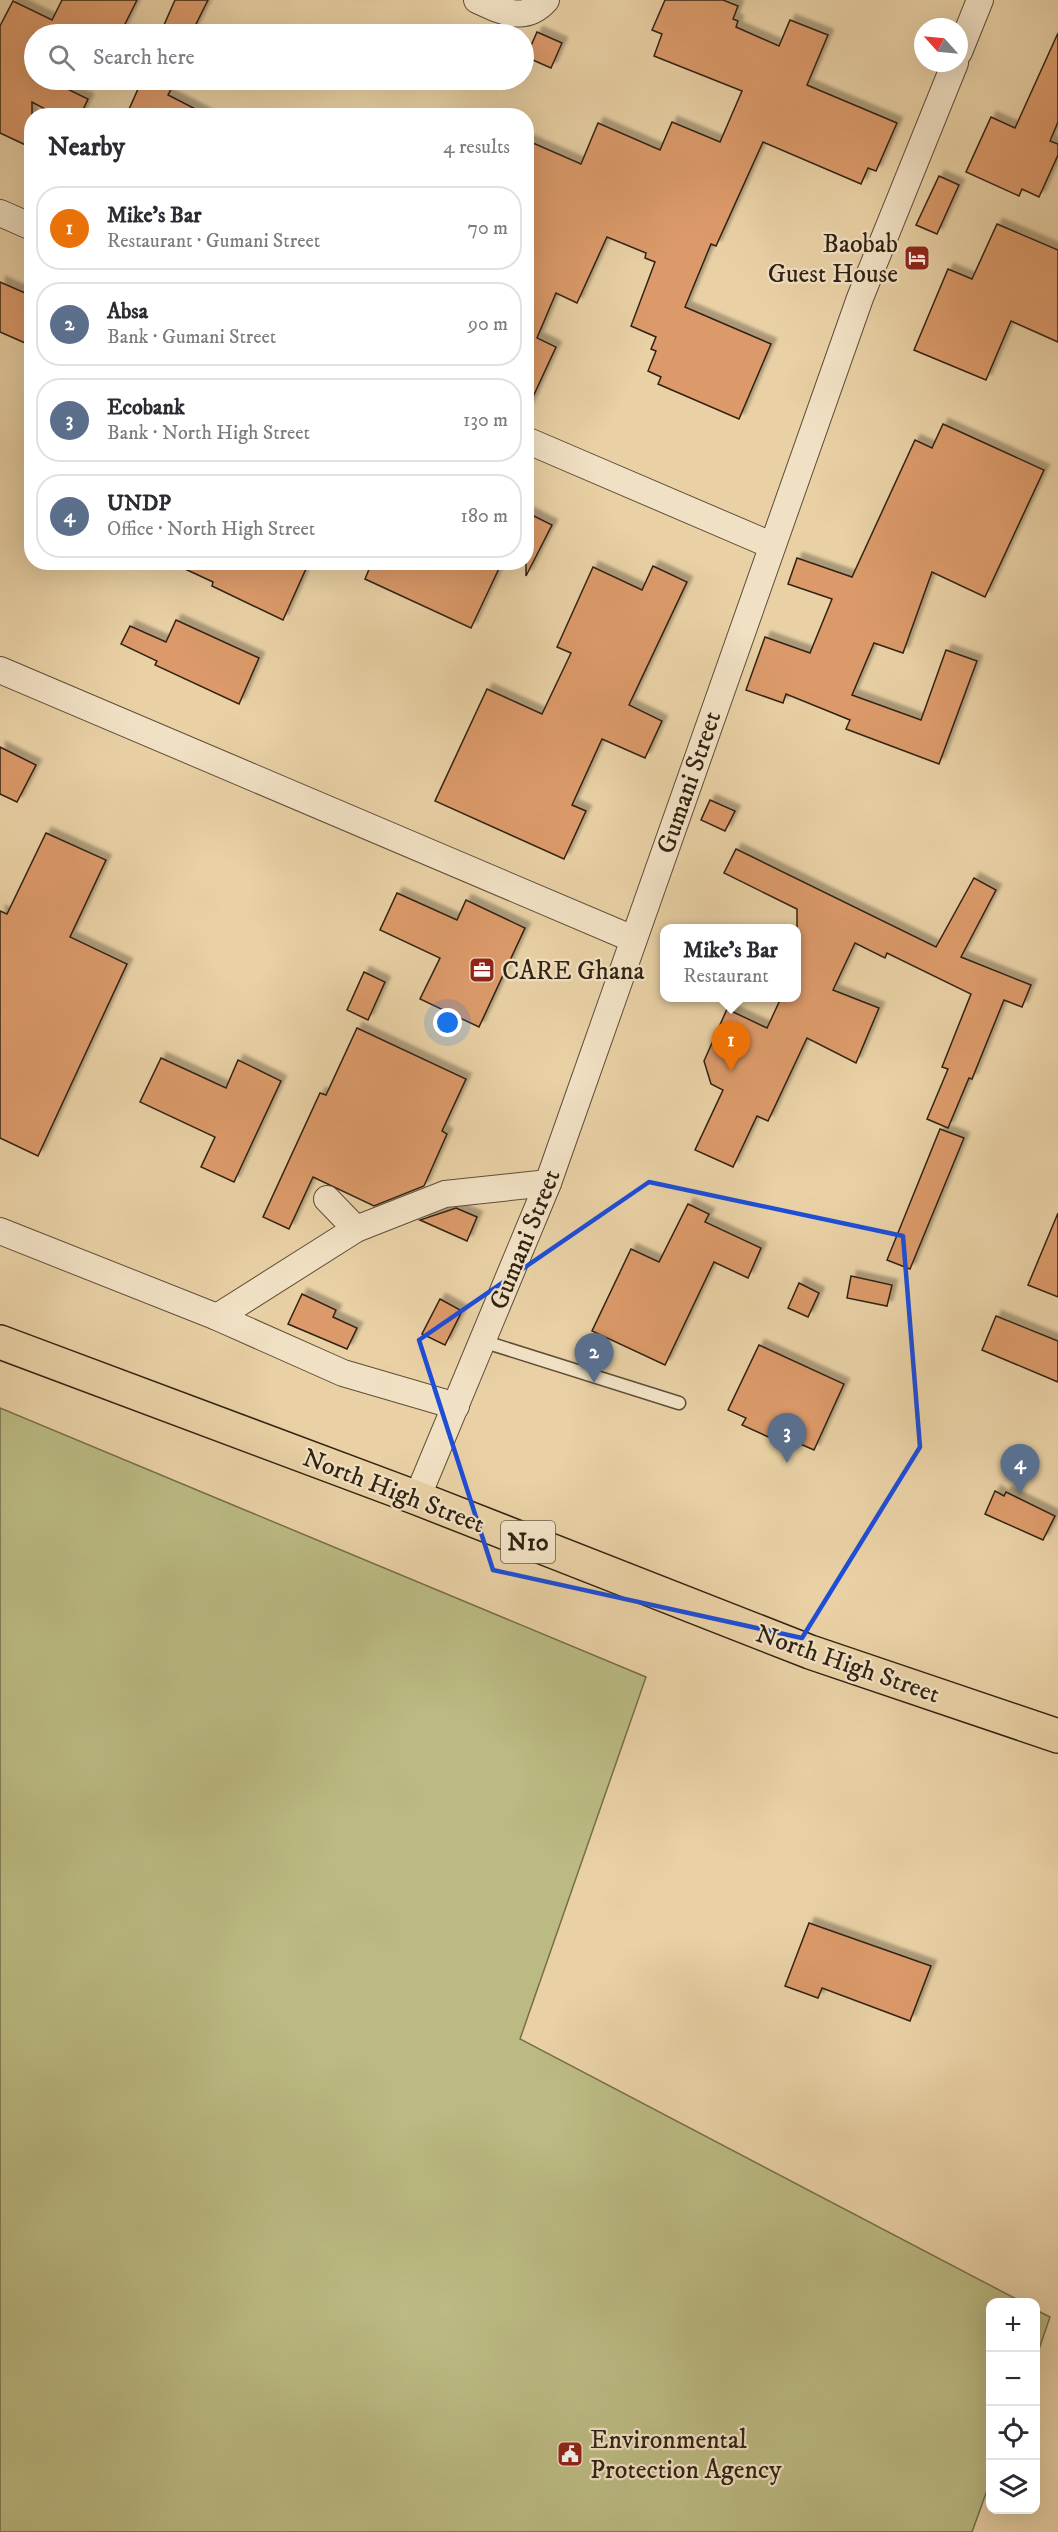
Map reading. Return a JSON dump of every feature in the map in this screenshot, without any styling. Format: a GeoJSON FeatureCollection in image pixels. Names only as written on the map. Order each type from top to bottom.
{"type":"FeatureCollection","features":[{"type":"Feature","properties":{"kind":"highway","name":"North High Street"},"geometry":{"type":"LineString","coordinates":[[0,1342],[417,1498],[810,1652],[1058,1736]]}},
{"type":"Feature","properties":{"kind":"street"},"geometry":{"type":"LineString","coordinates":[[477,0],[508,14],[524,15],[546,0]]}},
{"type":"Feature","properties":{"kind":"street"},"geometry":{"type":"LineString","coordinates":[[968,29],[979,1]]}},
{"type":"Feature","properties":{"kind":"street","name":"Gumani Street"},"geometry":{"type":"LineString","coordinates":[[417,1498],[548,1183],[771,545],[860,298],[951,72]]}},
{"type":"Feature","properties":{"kind":"street"},"geometry":{"type":"LineString","coordinates":[[0,213],[24,224]]}},
{"type":"Feature","properties":{"kind":"street"},"geometry":{"type":"LineString","coordinates":[[534,443],[771,545]]}},
{"type":"Feature","properties":{"kind":"street"},"geometry":{"type":"LineString","coordinates":[[0,670],[633,939]]}},
{"type":"Feature","properties":{"kind":"street"},"geometry":{"type":"LineString","coordinates":[[217,1317],[356,1229],[445,1194],[548,1183]]}},
{"type":"Feature","properties":{"kind":"street"},"geometry":{"type":"LineString","coordinates":[[327,1199],[356,1229]]}},
{"type":"Feature","properties":{"kind":"street"},"geometry":{"type":"LineString","coordinates":[[0,1231],[217,1317],[343,1372],[456,1406]]}},
{"type":"Feature","properties":{"kind":"lane"},"geometry":{"type":"LineString","coordinates":[[482,1341],[679,1403]]}},
{"type":"Feature","properties":{"kind":"highlighted area"},"geometry":{"type":"Polygon","coordinates":[[[649,1182],[903,1236],[920,1447],[802,1638],[493,1570],[419,1340],[649,1182]]]}},
{"type":"Feature","properties":{"kind":"shaded area"},"geometry":{"type":"Polygon","coordinates":[[[0,1408],[646,1677],[520,2039],[1014,2298],[986,2298],[986,2493],[972,2532],[0,2532],[0,1408]]]}},
{"type":"Feature","properties":{"kind":"shaded area"},"geometry":{"type":"Polygon","coordinates":[[[1040,2312],[1050,2317],[1040,2346],[1040,2312]]]}},
{"type":"Feature","properties":{"kind":"building"},"geometry":{"type":"Polygon","coordinates":[[[62,0],[137,0],[125,24],[24,24],[24,90],[70,90],[88,99],[84,108],[43,108],[32,102],[32,108],[24,108],[24,144],[0,133],[0,26],[13,1],[52,20],[62,0]]]}},
{"type":"Feature","properties":{"kind":"building"},"geometry":{"type":"Polygon","coordinates":[[[175,0],[208,0],[196,24],[164,24],[175,0]]]}},
{"type":"Feature","properties":{"kind":"building"},"geometry":{"type":"Polygon","coordinates":[[[665,0],[723,0],[738,6],[733,19],[738,21],[736,27],[779,46],[790,20],[828,35],[807,85],[897,123],[876,171],[868,168],[861,184],[763,142],[716,246],[711,244],[685,307],[771,344],[739,419],[658,384],[661,377],[648,371],[656,351],[651,349],[656,337],[631,326],[655,262],[645,258],[646,253],[607,237],[577,303],[556,293],[537,338],[556,347],[534,395],[534,143],[581,164],[598,123],[660,150],[672,122],[720,142],[742,91],[654,56],[662,34],[652,30],[665,0]]]}},
{"type":"Feature","properties":{"kind":"building"},"geometry":{"type":"Polygon","coordinates":[[[537,32],[562,43],[551,68],[534,61],[534,39],[537,32]]]}},
{"type":"Feature","properties":{"kind":"building"},"geometry":{"type":"Polygon","coordinates":[[[1058,33],[1058,122],[1050,141],[1058,144],[1058,155],[1039,197],[1022,189],[1019,196],[966,172],[991,117],[1015,128],[1058,33]]]}},
{"type":"Feature","properties":{"kind":"building"},"geometry":{"type":"Polygon","coordinates":[[[138,90],[171,90],[168,95],[193,108],[130,108],[138,90]]]}},
{"type":"Feature","properties":{"kind":"building"},"geometry":{"type":"Polygon","coordinates":[[[939,176],[959,185],[937,234],[916,225],[939,176]]]}},
{"type":"Feature","properties":{"kind":"building"},"geometry":{"type":"Polygon","coordinates":[[[997,224],[1058,250],[1058,342],[1011,321],[986,380],[914,350],[948,269],[972,279],[997,224]]]}},
{"type":"Feature","properties":{"kind":"building"},"geometry":{"type":"Polygon","coordinates":[[[0,282],[24,292],[24,342],[0,332],[0,282]]]}},
{"type":"Feature","properties":{"kind":"building"},"geometry":{"type":"Polygon","coordinates":[[[943,424],[1044,470],[985,597],[932,572],[903,653],[874,643],[852,695],[921,720],[946,650],[977,661],[939,764],[846,729],[850,720],[786,694],[783,703],[746,690],[765,637],[810,653],[832,599],[788,584],[797,558],[852,577],[915,440],[932,448],[943,424]]]}},
{"type":"Feature","properties":{"kind":"building"},"geometry":{"type":"Polygon","coordinates":[[[534,516],[552,525],[534,560],[534,516]]]}},
{"type":"Feature","properties":{"kind":"building"},"geometry":{"type":"Polygon","coordinates":[[[653,566],[687,582],[629,705],[662,721],[645,758],[602,739],[572,805],[586,811],[564,859],[435,801],[487,689],[542,714],[571,653],[557,647],[593,567],[642,590],[653,566]]]}},
{"type":"Feature","properties":{"kind":"building"},"geometry":{"type":"Polygon","coordinates":[[[187,570],[305,570],[283,620],[212,586],[213,582],[187,570]]]}},
{"type":"Feature","properties":{"kind":"building"},"geometry":{"type":"Polygon","coordinates":[[[369,570],[498,570],[471,628],[365,579],[369,570]]]}},
{"type":"Feature","properties":{"kind":"building"},"geometry":{"type":"Polygon","coordinates":[[[176,620],[259,658],[239,704],[155,665],[157,661],[121,644],[130,626],[166,642],[176,620]]]}},
{"type":"Feature","properties":{"kind":"building"},"geometry":{"type":"Polygon","coordinates":[[[0,747],[36,765],[17,802],[0,794],[0,747]]]}},
{"type":"Feature","properties":{"kind":"building"},"geometry":{"type":"Polygon","coordinates":[[[710,800],[735,811],[725,831],[701,820],[710,800]]]}},
{"type":"Feature","properties":{"kind":"building"},"geometry":{"type":"Polygon","coordinates":[[[46,833],[106,860],[70,937],[127,964],[38,1156],[0,1138],[0,911],[7,914],[46,833]]]}},
{"type":"Feature","properties":{"kind":"building"},"geometry":{"type":"Polygon","coordinates":[[[736,849],[936,947],[974,878],[996,890],[961,957],[1031,985],[1022,1007],[1004,1000],[972,1079],[969,1078],[948,1128],[927,1119],[948,1069],[942,1067],[971,994],[887,953],[885,958],[855,943],[833,990],[879,1008],[856,1063],[807,1038],[768,1121],[757,1116],[733,1167],[695,1150],[723,1090],[711,1084],[704,1061],[727,1009],[767,1028],[779,1002],[801,1002],[801,924],[797,924],[797,909],[724,873],[736,849]]]}},
{"type":"Feature","properties":{"kind":"building"},"geometry":{"type":"Polygon","coordinates":[[[397,893],[457,920],[466,900],[525,928],[479,1027],[420,999],[440,958],[380,930],[397,893]]]}},
{"type":"Feature","properties":{"kind":"building"},"geometry":{"type":"Polygon","coordinates":[[[364,972],[385,982],[368,1020],[347,1010],[364,972]]]}},
{"type":"Feature","properties":{"kind":"building"},"geometry":{"type":"Polygon","coordinates":[[[357,1028],[466,1079],[442,1131],[447,1134],[424,1186],[374,1206],[313,1177],[289,1229],[263,1217],[320,1093],[326,1095],[357,1028]]]}},
{"type":"Feature","properties":{"kind":"building"},"geometry":{"type":"Polygon","coordinates":[[[161,1058],[226,1088],[238,1060],[281,1081],[234,1182],[201,1167],[215,1137],[140,1102],[161,1058]]]}},
{"type":"Feature","properties":{"kind":"building"},"geometry":{"type":"Polygon","coordinates":[[[940,1129],[964,1138],[910,1269],[887,1260],[940,1129]]]}},
{"type":"Feature","properties":{"kind":"building"},"geometry":{"type":"Polygon","coordinates":[[[688,1204],[709,1214],[705,1222],[761,1248],[748,1278],[714,1262],[665,1365],[592,1331],[631,1249],[659,1262],[688,1204]]]}},
{"type":"Feature","properties":{"kind":"building"},"geometry":{"type":"Polygon","coordinates":[[[456,1208],[477,1217],[467,1241],[420,1220],[456,1208]]]}},
{"type":"Feature","properties":{"kind":"building"},"geometry":{"type":"Polygon","coordinates":[[[1058,1213],[1058,1297],[1028,1285],[1058,1213]]]}},
{"type":"Feature","properties":{"kind":"building"},"geometry":{"type":"Polygon","coordinates":[[[851,1276],[892,1285],[887,1306],[847,1298],[851,1276]]]}},
{"type":"Feature","properties":{"kind":"building"},"geometry":{"type":"Polygon","coordinates":[[[799,1283],[819,1293],[808,1317],[788,1308],[799,1283]]]}},
{"type":"Feature","properties":{"kind":"building"},"geometry":{"type":"Polygon","coordinates":[[[302,1294],[336,1310],[333,1317],[357,1328],[347,1349],[288,1324],[302,1294]]]}},
{"type":"Feature","properties":{"kind":"building"},"geometry":{"type":"Polygon","coordinates":[[[440,1299],[462,1311],[445,1345],[422,1334],[440,1299]]]}},
{"type":"Feature","properties":{"kind":"building"},"geometry":{"type":"Polygon","coordinates":[[[996,1316],[1058,1341],[1058,1382],[982,1350],[996,1316]]]}},
{"type":"Feature","properties":{"kind":"building"},"geometry":{"type":"Polygon","coordinates":[[[759,1345],[844,1384],[814,1450],[798,1443],[795,1449],[742,1425],[746,1418],[728,1410],[759,1345]]]}},
{"type":"Feature","properties":{"kind":"building"},"geometry":{"type":"Polygon","coordinates":[[[995,1491],[1004,1496],[1006,1492],[1055,1516],[1043,1540],[985,1514],[995,1491]]]}},
{"type":"Feature","properties":{"kind":"building"},"geometry":{"type":"Polygon","coordinates":[[[809,1923],[931,1966],[910,2021],[822,1988],[818,1998],[785,1986],[809,1923]]]}},
{"type":"Feature","properties":{"kind":"place","name":"Baobab Guest House"},"geometry":{"type":"Point","coordinates":[917,258]}},
{"type":"Feature","properties":{"kind":"place","name":"CARE Ghana"},"geometry":{"type":"Point","coordinates":[482,970]}},
{"type":"Feature","properties":{"kind":"place","name":"Mike's Bar"},"geometry":{"type":"Point","coordinates":[731,1071]}},
{"type":"Feature","properties":{"kind":"place","name":"Absa"},"geometry":{"type":"Point","coordinates":[594,1383]}},
{"type":"Feature","properties":{"kind":"place","name":"Ecobank"},"geometry":{"type":"Point","coordinates":[787,1463]}},
{"type":"Feature","properties":{"kind":"place","name":"UNDP"},"geometry":{"type":"Point","coordinates":[1020,1494]}},
{"type":"Feature","properties":{"kind":"place","name":"Environmental Protection Agency"},"geometry":{"type":"Point","coordinates":[570,2454]}}]}
